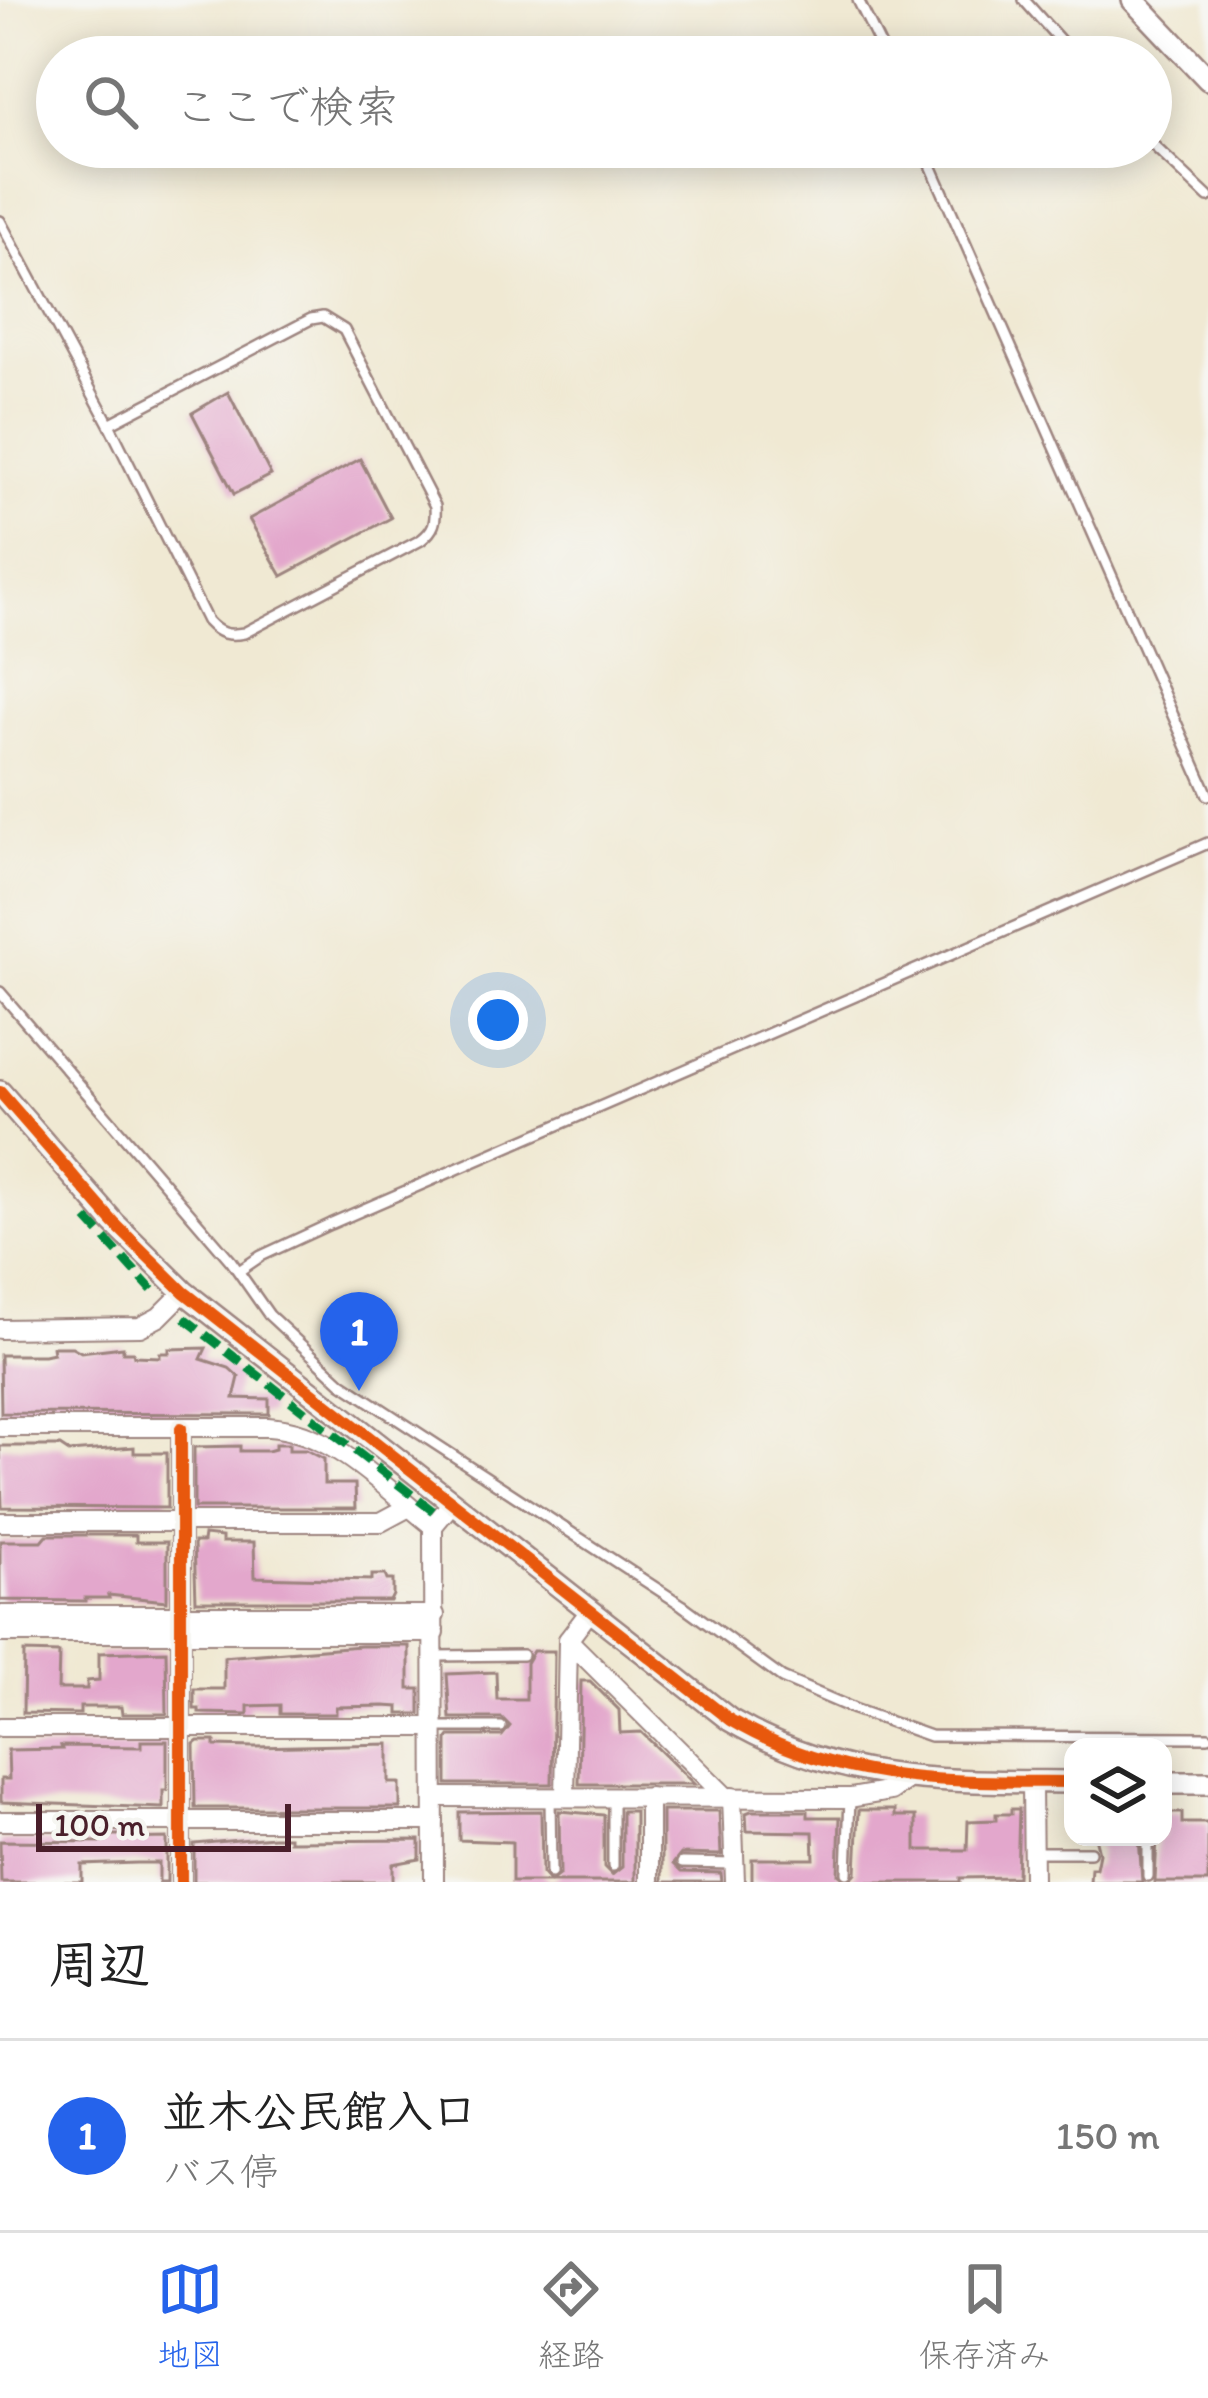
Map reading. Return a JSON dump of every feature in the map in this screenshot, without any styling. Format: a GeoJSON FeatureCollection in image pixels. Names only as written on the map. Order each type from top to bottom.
{"type":"FeatureCollection","features":[{"type":"Feature","properties":{"kind":"street"},"geometry":{"type":"LineString","coordinates":[[1133,0],[1167,36]]}},
{"type":"Feature","properties":{"kind":"street"},"geometry":{"type":"LineString","coordinates":[[1172,41],[1208,79]]}},
{"type":"Feature","properties":{"kind":"street"},"geometry":{"type":"LineString","coordinates":[[0,1092],[114,1223],[184,1292],[699,1698],[756,1735],[810,1759],[908,1779],[1064,1782]]}},
{"type":"Feature","properties":{"kind":"street"},"geometry":{"type":"LineString","coordinates":[[0,1329],[140,1327],[159,1317],[184,1292]]}},
{"type":"Feature","properties":{"kind":"street"},"geometry":{"type":"LineString","coordinates":[[0,1427],[268,1427],[303,1432],[329,1444],[433,1526]]}},
{"type":"Feature","properties":{"kind":"street"},"geometry":{"type":"LineString","coordinates":[[181,1428],[181,1882]]}},
{"type":"Feature","properties":{"kind":"street"},"geometry":{"type":"LineString","coordinates":[[434,1882],[433,1526],[452,1503]]}},
{"type":"Feature","properties":{"kind":"street"},"geometry":{"type":"LineString","coordinates":[[0,1522],[381,1522],[409,1508]]}},
{"type":"Feature","properties":{"kind":"street"},"geometry":{"type":"LineString","coordinates":[[558,1797],[568,1640],[590,1611]]}},
{"type":"Feature","properties":{"kind":"street"},"geometry":{"type":"LineString","coordinates":[[0,1616],[182,1625]]}},
{"type":"Feature","properties":{"kind":"street"},"geometry":{"type":"LineString","coordinates":[[0,1633],[182,1625],[435,1624]]}},
{"type":"Feature","properties":{"kind":"street"},"geometry":{"type":"LineString","coordinates":[[568,1640],[729,1797],[735,1873]]}},
{"type":"Feature","properties":{"kind":"street"},"geometry":{"type":"LineString","coordinates":[[0,1727],[434,1727]]}},
{"type":"Feature","properties":{"kind":"street"},"geometry":{"type":"LineString","coordinates":[[435,1797],[850,1798],[891,1791],[908,1779]]}},
{"type":"Feature","properties":{"kind":"street"},"geometry":{"type":"LineString","coordinates":[[1032,1782],[1033,1882]]}},
{"type":"Feature","properties":{"kind":"street"},"geometry":{"type":"LineString","coordinates":[[1172,1783],[1208,1783]]}},
{"type":"Feature","properties":{"kind":"street"},"geometry":{"type":"LineString","coordinates":[[649,1797],[649,1882]]}},
{"type":"Feature","properties":{"kind":"street"},"geometry":{"type":"LineString","coordinates":[[0,1821],[434,1822]]}},
{"type":"Feature","properties":{"kind":"lane"},"geometry":{"type":"LineString","coordinates":[[858,0],[876,36]]}},
{"type":"Feature","properties":{"kind":"lane"},"geometry":{"type":"LineString","coordinates":[[1024,0],[1056,36]]}},
{"type":"Feature","properties":{"kind":"lane"},"geometry":{"type":"LineString","coordinates":[[1172,163],[1208,196]]}},
{"type":"Feature","properties":{"kind":"lane"},"geometry":{"type":"LineString","coordinates":[[932,168],[1208,795]]}},
{"type":"Feature","properties":{"kind":"lane"},"geometry":{"type":"LineString","coordinates":[[0,221],[110,424],[207,621],[217,632],[244,633],[421,540],[436,520],[435,506],[344,330],[323,317],[110,424]]}},
{"type":"Feature","properties":{"kind":"lane"},"geometry":{"type":"LineString","coordinates":[[238,1271],[330,1224],[1208,843]]}},
{"type":"Feature","properties":{"kind":"lane"},"geometry":{"type":"LineString","coordinates":[[0,992],[238,1271],[269,1315],[343,1383],[682,1606],[782,1678],[930,1736],[1208,1737]]}},
{"type":"Feature","properties":{"kind":"lane"},"geometry":{"type":"LineString","coordinates":[[435,1656],[522,1655]]}},
{"type":"Feature","properties":{"kind":"lane"},"geometry":{"type":"LineString","coordinates":[[434,1727],[501,1727]]}},
{"type":"Feature","properties":{"kind":"lane"},"geometry":{"type":"LineString","coordinates":[[551,1873],[558,1797]]}},
{"type":"Feature","properties":{"kind":"lane"},"geometry":{"type":"LineString","coordinates":[[613,1866],[614,1797]]}},
{"type":"Feature","properties":{"kind":"lane"},"geometry":{"type":"LineString","coordinates":[[848,1874],[850,1798]]}},
{"type":"Feature","properties":{"kind":"lane"},"geometry":{"type":"LineString","coordinates":[[1148,1846],[1148,1876]]}},
{"type":"Feature","properties":{"kind":"lane"},"geometry":{"type":"LineString","coordinates":[[1033,1852],[1090,1852]]}},
{"type":"Feature","properties":{"kind":"lane"},"geometry":{"type":"LineString","coordinates":[[682,1863],[735,1873]]}},
{"type":"Feature","properties":{"kind":"building"},"geometry":{"type":"Polygon","coordinates":[[[228,392],[271,475],[234,494],[192,413],[228,392]]]}},
{"type":"Feature","properties":{"kind":"building"},"geometry":{"type":"Polygon","coordinates":[[[360,459],[391,518],[282,576],[249,519],[360,459]]]}},
{"type":"Feature","properties":{"kind":"building"},"geometry":{"type":"Polygon","coordinates":[[[52,1347],[81,1352],[123,1347],[123,1352],[134,1356],[160,1357],[169,1349],[206,1348],[201,1359],[229,1368],[239,1377],[234,1398],[269,1399],[269,1414],[1,1413],[0,1355],[44,1355],[53,1353],[52,1347]]]}},
{"type":"Feature","properties":{"kind":"building"},"geometry":{"type":"Polygon","coordinates":[[[275,1444],[289,1444],[289,1450],[306,1450],[324,1459],[324,1484],[355,1484],[356,1508],[194,1508],[194,1447],[268,1451],[275,1444]]]}},
{"type":"Feature","properties":{"kind":"building"},"geometry":{"type":"Polygon","coordinates":[[[0,1446],[60,1446],[69,1452],[134,1447],[134,1453],[167,1453],[167,1508],[2,1507],[0,1446]]]}},
{"type":"Feature","properties":{"kind":"building"},"geometry":{"type":"Polygon","coordinates":[[[47,1535],[136,1535],[136,1542],[167,1542],[167,1601],[108,1595],[85,1601],[0,1600],[0,1541],[42,1541],[47,1535]]]}},
{"type":"Feature","properties":{"kind":"building"},"geometry":{"type":"Polygon","coordinates":[[[204,1535],[222,1537],[222,1542],[254,1542],[255,1577],[372,1580],[372,1575],[385,1575],[393,1580],[393,1595],[390,1601],[196,1601],[194,1542],[203,1542],[204,1535]]]}},
{"type":"Feature","properties":{"kind":"building"},"geometry":{"type":"Polygon","coordinates":[[[409,1646],[409,1689],[420,1689],[420,1714],[399,1714],[399,1707],[384,1706],[336,1707],[336,1714],[280,1714],[280,1705],[248,1706],[248,1714],[194,1709],[194,1689],[224,1689],[224,1657],[409,1646]]]}},
{"type":"Feature","properties":{"kind":"building"},"geometry":{"type":"Polygon","coordinates":[[[166,1651],[167,1714],[122,1714],[121,1707],[80,1707],[80,1714],[23,1713],[24,1652],[59,1653],[58,1689],[87,1689],[87,1681],[99,1680],[99,1653],[166,1651]]]}},
{"type":"Feature","properties":{"kind":"building"},"geometry":{"type":"Polygon","coordinates":[[[533,1651],[554,1651],[552,1784],[447,1784],[450,1736],[502,1736],[510,1726],[502,1718],[450,1718],[447,1674],[496,1672],[497,1699],[526,1699],[526,1663],[533,1651]]]}},
{"type":"Feature","properties":{"kind":"building"},"geometry":{"type":"Polygon","coordinates":[[[581,1681],[590,1681],[619,1710],[620,1733],[641,1732],[694,1784],[579,1784],[581,1681]]]}},
{"type":"Feature","properties":{"kind":"building"},"geometry":{"type":"Polygon","coordinates":[[[141,1741],[167,1741],[163,1808],[1,1802],[1,1779],[9,1779],[8,1750],[141,1747],[141,1741]]]}},
{"type":"Feature","properties":{"kind":"building"},"geometry":{"type":"Polygon","coordinates":[[[194,1744],[255,1747],[389,1744],[389,1783],[400,1783],[400,1808],[195,1808],[194,1744]]]}},
{"type":"Feature","properties":{"kind":"building"},"geometry":{"type":"Polygon","coordinates":[[[1019,1809],[1017,1877],[848,1882],[856,1873],[859,1810],[895,1810],[895,1816],[916,1816],[916,1850],[967,1850],[968,1821],[996,1820],[996,1814],[1019,1809]]]}},
{"type":"Feature","properties":{"kind":"building"},"geometry":{"type":"Polygon","coordinates":[[[541,1811],[542,1873],[550,1882],[512,1882],[512,1842],[459,1840],[459,1812],[541,1811]]]}},
{"type":"Feature","properties":{"kind":"building"},"geometry":{"type":"Polygon","coordinates":[[[559,1811],[604,1815],[604,1867],[612,1875],[622,1867],[622,1811],[635,1811],[635,1882],[550,1882],[560,1874],[559,1811]]]}},
{"type":"Feature","properties":{"kind":"building"},"geometry":{"type":"Polygon","coordinates":[[[662,1811],[719,1811],[721,1855],[681,1854],[673,1864],[681,1872],[721,1873],[722,1882],[662,1882],[662,1811]]]}},
{"type":"Feature","properties":{"kind":"building"},"geometry":{"type":"Polygon","coordinates":[[[808,1811],[808,1817],[840,1817],[838,1874],[848,1882],[752,1882],[752,1859],[814,1859],[813,1832],[747,1831],[746,1813],[808,1811]]]}},
{"type":"Feature","properties":{"kind":"building"},"geometry":{"type":"Polygon","coordinates":[[[1172,1813],[1182,1813],[1182,1823],[1208,1823],[1208,1882],[1155,1882],[1157,1846],[1172,1846],[1172,1813]]]}},
{"type":"Feature","properties":{"kind":"building"},"geometry":{"type":"Polygon","coordinates":[[[105,1835],[167,1838],[167,1882],[159,1882],[159,1863],[137,1863],[82,1865],[82,1882],[1,1882],[0,1841],[105,1842],[105,1835]]]}},
{"type":"Feature","properties":{"kind":"building"},"geometry":{"type":"Polygon","coordinates":[[[289,1837],[289,1841],[420,1840],[420,1859],[393,1864],[393,1882],[194,1882],[194,1844],[289,1837]]]}},
{"type":"Feature","properties":{"kind":"building"},"geometry":{"type":"Polygon","coordinates":[[[1097,1846],[1140,1846],[1142,1882],[1090,1882],[1097,1846]]]}},
{"type":"Feature","properties":{"kind":"marked path"},"geometry":{"type":"LineString","coordinates":[[87,1219],[152,1290]]}},
{"type":"Feature","properties":{"kind":"marked path"},"geometry":{"type":"LineString","coordinates":[[184,1318],[433,1511]]}},
{"type":"Feature","properties":{"kind":"cycle path"},"geometry":{"type":"LineString","coordinates":[[0,1092],[114,1223],[184,1292],[730,1720],[772,1742],[855,1768],[939,1779],[1064,1782]]}},
{"type":"Feature","properties":{"kind":"cycle path"},"geometry":{"type":"LineString","coordinates":[[181,1428],[181,1882]]}},
{"type":"Feature","properties":{"kind":"place","name":"並木公民館入口"},"geometry":{"type":"Point","coordinates":[359,1391]}}]}
